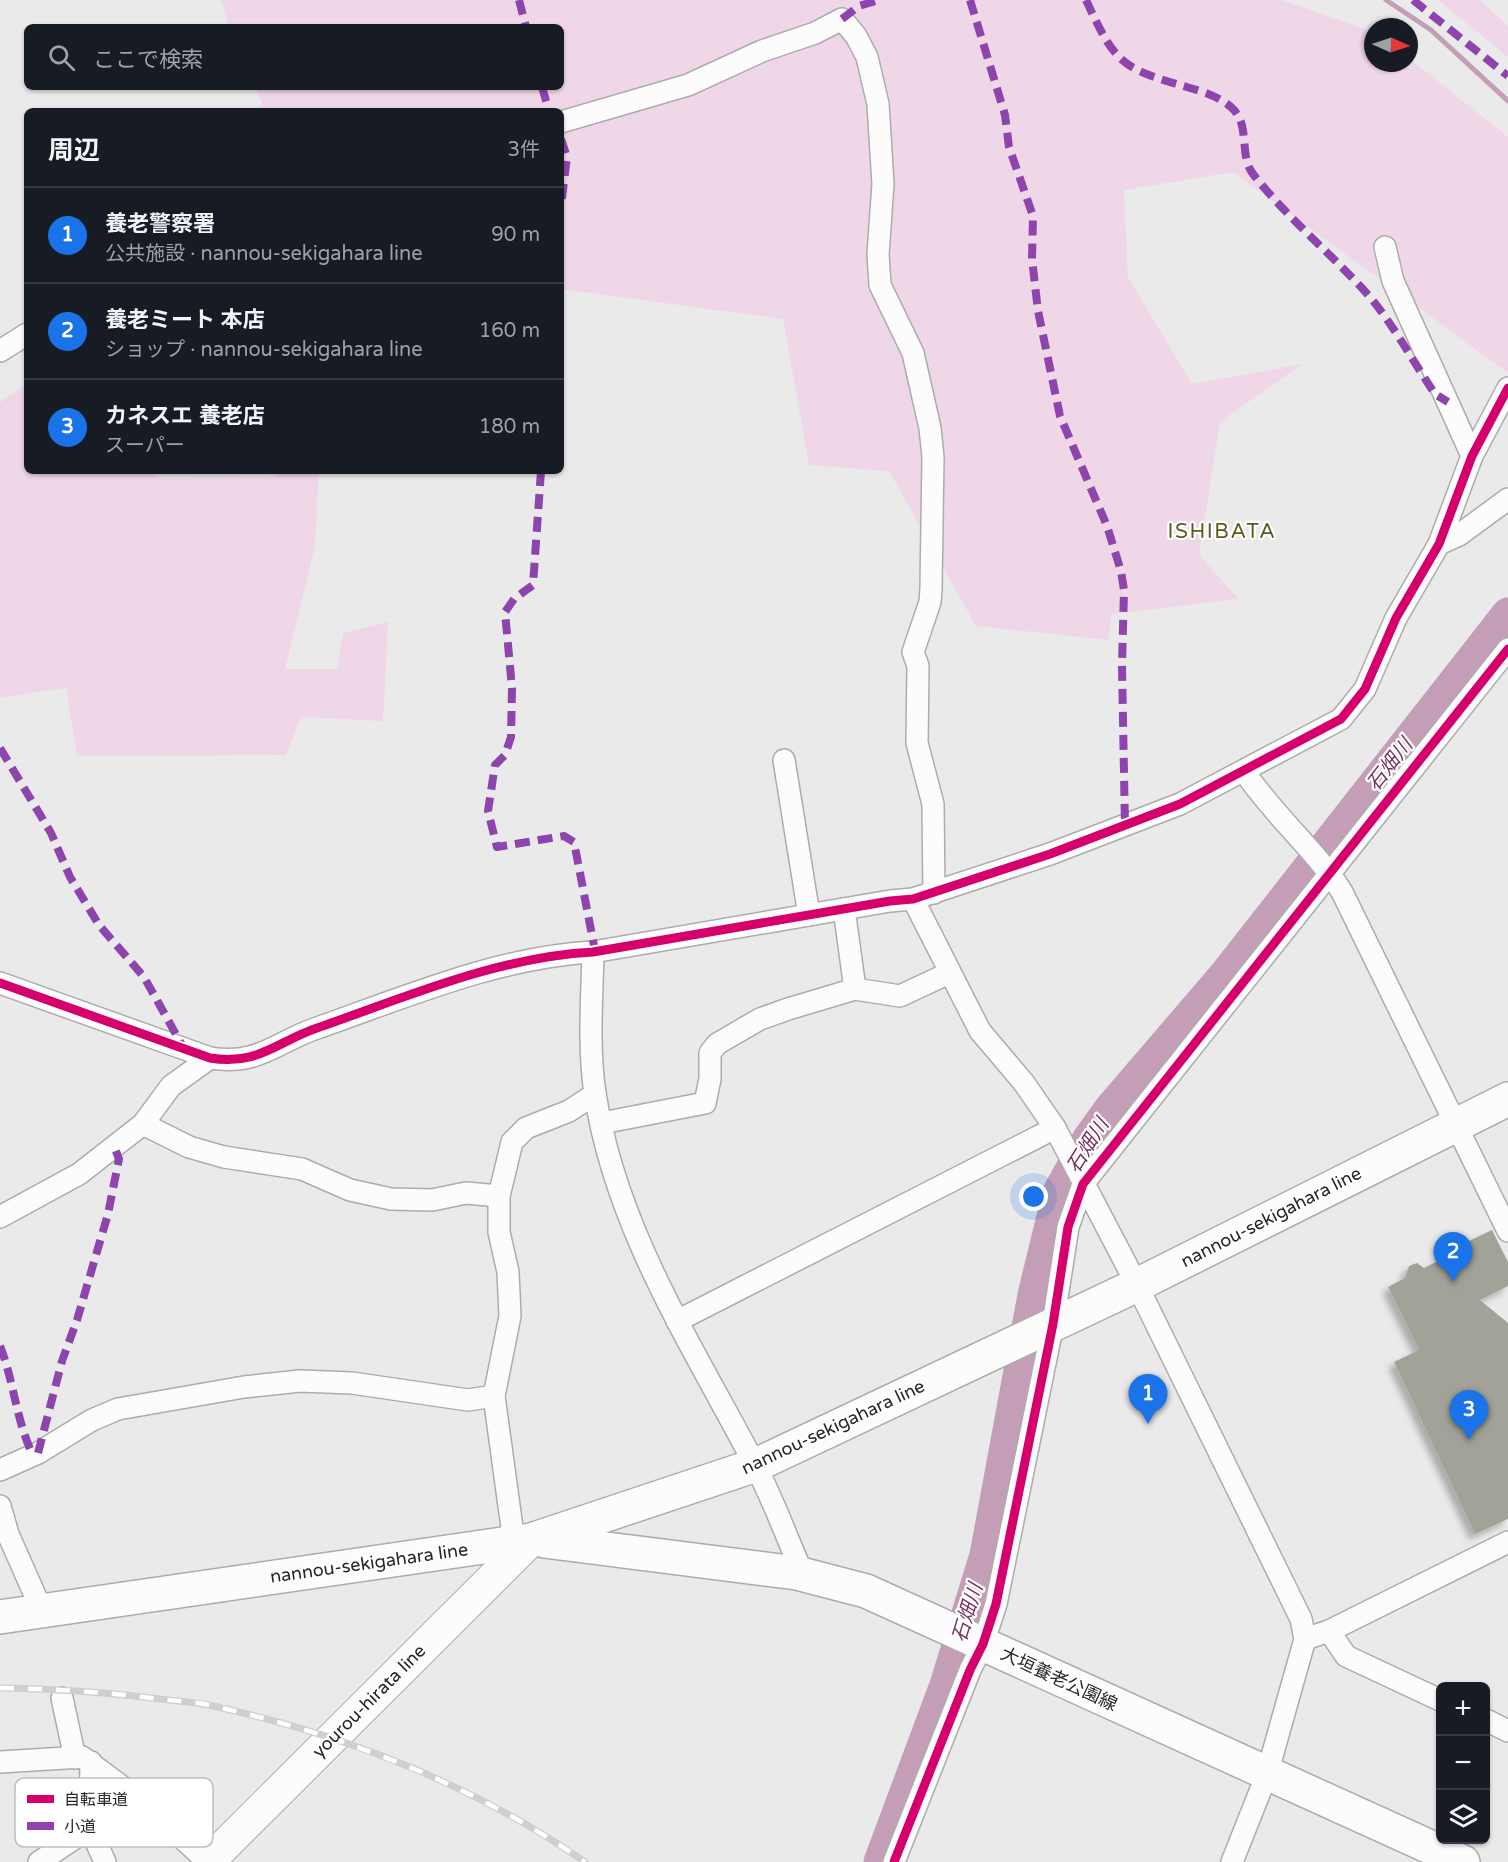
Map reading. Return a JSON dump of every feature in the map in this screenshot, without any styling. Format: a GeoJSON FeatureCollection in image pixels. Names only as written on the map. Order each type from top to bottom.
{"type":"FeatureCollection","features":[{"type":"Feature","properties":{"kind":"main road","name":"nannou-sekigahara line"},"geometry":{"type":"LineString","coordinates":[[0,1617],[522,1541],[756,1466],[1137,1285],[1508,1099]]}},
{"type":"Feature","properties":{"kind":"main road","name":"大垣養老公園線"},"geometry":{"type":"LineString","coordinates":[[522,1541],[797,1573],[866,1591],[1463,1862]]}},
{"type":"Feature","properties":{"kind":"main road","name":"yourou-hirata line"},"geometry":{"type":"LineString","coordinates":[[208,1862],[522,1541]]}},
{"type":"Feature","properties":{"kind":"street"},"geometry":{"type":"LineString","coordinates":[[564,121],[688,85],[762,51],[815,33],[842,19],[856,36],[867,57],[878,104],[883,184],[878,254],[880,285],[913,353],[930,428],[932,447],[930,602],[913,652],[918,666],[917,743],[933,804],[934,892]]}},
{"type":"Feature","properties":{"kind":"street"},"geometry":{"type":"LineString","coordinates":[[1385,247],[1393,281],[1472,456]]}},
{"type":"Feature","properties":{"kind":"street"},"geometry":{"type":"LineString","coordinates":[[0,351],[24,336]]}},
{"type":"Feature","properties":{"kind":"street"},"geometry":{"type":"LineString","coordinates":[[0,983],[210,1058],[228,1061],[264,1055],[305,1032],[446,983],[549,954],[593,952],[913,899],[1125,827],[1180,804],[1341,719],[1365,689],[1396,618],[1439,544],[1472,456],[1508,388]]}},
{"type":"Feature","properties":{"kind":"street"},"geometry":{"type":"LineString","coordinates":[[1439,544],[1459,535],[1508,499]]}},
{"type":"Feature","properties":{"kind":"street"},"geometry":{"type":"LineString","coordinates":[[894,1862],[970,1670],[972,1639],[996,1604],[1068,1227],[1081,1180],[1326,869],[1508,649]]}},
{"type":"Feature","properties":{"kind":"street"},"geometry":{"type":"LineString","coordinates":[[784,760],[809,915]]}},
{"type":"Feature","properties":{"kind":"street"},"geometry":{"type":"LineString","coordinates":[[1244,771],[1306,848],[1326,869],[1342,892],[1508,1231]]}},
{"type":"Feature","properties":{"kind":"street"},"geometry":{"type":"LineString","coordinates":[[913,899],[980,1031],[1024,1083],[1055,1128],[1137,1285],[1301,1619],[1305,1639],[1267,1774],[1232,1862]]}},
{"type":"Feature","properties":{"kind":"street"},"geometry":{"type":"LineString","coordinates":[[844,909],[855,988]]}},
{"type":"Feature","properties":{"kind":"street"},"geometry":{"type":"LineString","coordinates":[[593,952],[590,1052],[595,1094],[615,1176],[630,1220],[677,1321],[756,1466],[798,1563],[797,1573]]}},
{"type":"Feature","properties":{"kind":"street"},"geometry":{"type":"LineString","coordinates":[[602,1123],[705,1103],[710,1079],[710,1053],[717,1044],[760,1019],[855,988],[900,996],[949,973]]}},
{"type":"Feature","properties":{"kind":"street"},"geometry":{"type":"LineString","coordinates":[[0,1217],[79,1174],[142,1124],[171,1086],[210,1058]]}},
{"type":"Feature","properties":{"kind":"street"},"geometry":{"type":"LineString","coordinates":[[522,1541],[494,1396],[510,1316],[508,1272],[499,1232],[499,1196],[512,1142],[526,1128],[569,1111],[595,1094]]}},
{"type":"Feature","properties":{"kind":"street"},"geometry":{"type":"LineString","coordinates":[[142,1124],[189,1147],[224,1157],[302,1169],[350,1190],[391,1199],[432,1200],[466,1193],[499,1196]]}},
{"type":"Feature","properties":{"kind":"street"},"geometry":{"type":"LineString","coordinates":[[677,1321],[1055,1128]]}},
{"type":"Feature","properties":{"kind":"street"},"geometry":{"type":"LineString","coordinates":[[0,1470],[38,1454],[92,1420],[118,1409],[244,1387],[300,1381],[352,1383],[468,1400],[494,1396]]}},
{"type":"Feature","properties":{"kind":"street"},"geometry":{"type":"LineString","coordinates":[[0,1506],[8,1534],[42,1611]]}},
{"type":"Feature","properties":{"kind":"street"},"geometry":{"type":"LineString","coordinates":[[1305,1639],[1329,1631],[1508,1542]]}},
{"type":"Feature","properties":{"kind":"street"},"geometry":{"type":"LineString","coordinates":[[1329,1631],[1346,1656],[1436,1698]]}},
{"type":"Feature","properties":{"kind":"street"},"geometry":{"type":"LineString","coordinates":[[62,1698],[83,1760],[85,1778]]}},
{"type":"Feature","properties":{"kind":"street"},"geometry":{"type":"LineString","coordinates":[[1490,1722],[1508,1731]]}},
{"type":"Feature","properties":{"kind":"street"},"geometry":{"type":"LineString","coordinates":[[0,1762],[83,1760],[109,1778]]}},
{"type":"Feature","properties":{"kind":"street"},"geometry":{"type":"LineString","coordinates":[[39,1862],[62,1847]]}},
{"type":"Feature","properties":{"kind":"street"},"geometry":{"type":"LineString","coordinates":[[98,1847],[105,1862]]}},
{"type":"Feature","properties":{"kind":"street"},"geometry":{"type":"LineString","coordinates":[[192,1847],[208,1862]]}},
{"type":"Feature","properties":{"kind":"shaded area"},"geometry":{"type":"Polygon","coordinates":[[[221,0],[1282,0],[1364,29],[1364,72],[1418,72],[1418,65],[1508,137],[1508,373],[1233,172],[1124,190],[1128,277],[1192,384],[1302,364],[1220,422],[1199,555],[1239,599],[1112,614],[1108,640],[976,626],[889,471],[809,465],[783,319],[564,289],[564,108],[258,108],[262,103],[256,90],[564,90],[564,24],[228,24],[221,0]]]}},
{"type":"Feature","properties":{"kind":"shaded area"},"geometry":{"type":"Polygon","coordinates":[[[1438,0],[1480,0],[1508,26],[1508,57],[1438,0]]]}},
{"type":"Feature","properties":{"kind":"shaded area"},"geometry":{"type":"Polygon","coordinates":[[[24,386],[24,474],[157,474],[160,478],[274,477],[274,474],[319,474],[315,546],[285,669],[337,669],[343,633],[388,622],[383,721],[301,717],[286,755],[77,756],[66,688],[0,698],[0,402],[24,386]]]}},
{"type":"Feature","properties":{"kind":"building"},"geometry":{"type":"Polygon","coordinates":[[[1492,1230],[1508,1262],[1508,1286],[1480,1300],[1508,1323],[1508,1519],[1475,1534],[1394,1362],[1419,1350],[1388,1287],[1405,1278],[1409,1266],[1417,1263],[1424,1268],[1440,1260],[1444,1269],[1471,1256],[1465,1243],[1492,1230]]]}},
{"type":"Feature","properties":{"kind":"waterway"},"geometry":{"type":"LineString","coordinates":[[1386,0],[1431,30],[1508,101]]}},
{"type":"Feature","properties":{"kind":"waterway","name":"石畑川"},"geometry":{"type":"LineString","coordinates":[[880,1862],[946,1685],[986,1555],[1034,1295],[1059,1192],[1088,1140],[1111,1108],[1226,974],[1508,614]]}},
{"type":"Feature","properties":{"kind":"railway"},"geometry":{"type":"LineString","coordinates":[[0,1688],[100,1693],[200,1704],[311,1732],[407,1766],[453,1786],[543,1834],[585,1862]]}},
{"type":"Feature","properties":{"kind":"marked path"},"geometry":{"type":"LineString","coordinates":[[519,0],[525,24]]}},
{"type":"Feature","properties":{"kind":"marked path"},"geometry":{"type":"LineString","coordinates":[[842,19],[859,6],[879,0]]}},
{"type":"Feature","properties":{"kind":"marked path"},"geometry":{"type":"LineString","coordinates":[[970,0],[1005,115],[1009,147],[1033,216],[1032,259],[1038,311],[1060,416],[1107,526],[1121,571],[1124,590],[1122,665],[1125,827]]}},
{"type":"Feature","properties":{"kind":"marked path"},"geometry":{"type":"LineString","coordinates":[[1086,0],[1105,38],[1123,61],[1149,75],[1213,96],[1234,110],[1242,125],[1246,159],[1253,174],[1369,296],[1395,331],[1435,394],[1448,402]]}},
{"type":"Feature","properties":{"kind":"marked path"},"geometry":{"type":"LineString","coordinates":[[1413,0],[1508,76]]}},
{"type":"Feature","properties":{"kind":"marked path"},"geometry":{"type":"LineString","coordinates":[[543,90],[548,108]]}},
{"type":"Feature","properties":{"kind":"marked path"},"geometry":{"type":"LineString","coordinates":[[564,148],[567,157],[564,182]]}},
{"type":"Feature","properties":{"kind":"marked path"},"geometry":{"type":"LineString","coordinates":[[541,474],[533,585],[514,599],[505,612],[512,688],[511,737],[505,755],[495,765],[488,811],[497,847],[564,836],[574,842],[595,951]]}},
{"type":"Feature","properties":{"kind":"marked path"},"geometry":{"type":"LineString","coordinates":[[0,748],[51,833],[70,877],[99,925],[144,977],[183,1047]]}},
{"type":"Feature","properties":{"kind":"marked path"},"geometry":{"type":"LineString","coordinates":[[38,1453],[62,1361],[77,1320],[108,1214],[119,1159],[114,1146]]}},
{"type":"Feature","properties":{"kind":"marked path"},"geometry":{"type":"LineString","coordinates":[[0,1346],[23,1429],[33,1455]]}},
{"type":"Feature","properties":{"kind":"cycle path"},"geometry":{"type":"LineString","coordinates":[[0,983],[210,1058],[241,1059],[418,992],[487,970],[558,955],[593,952],[913,899],[1050,854],[1180,804],[1341,719],[1365,689],[1396,618],[1439,544],[1472,456],[1508,388]]}},
{"type":"Feature","properties":{"kind":"cycle path"},"geometry":{"type":"LineString","coordinates":[[894,1862],[970,1670],[983,1644],[996,1604],[1053,1324],[1068,1227],[1083,1184],[1508,649]]}},
{"type":"Feature","properties":{"kind":"place","name":"養老ミート 本店"},"geometry":{"type":"Point","coordinates":[1453,1282]}},
{"type":"Feature","properties":{"kind":"place","name":"養老警察署"},"geometry":{"type":"Point","coordinates":[1148,1424]}},
{"type":"Feature","properties":{"kind":"place","name":"カネスエ 養老店"},"geometry":{"type":"Point","coordinates":[1469,1440]}},
{"type":"Feature","properties":{"kind":"district","name":"ISHIBATA"},"geometry":{"type":"Point","coordinates":[1222,531]}}]}
